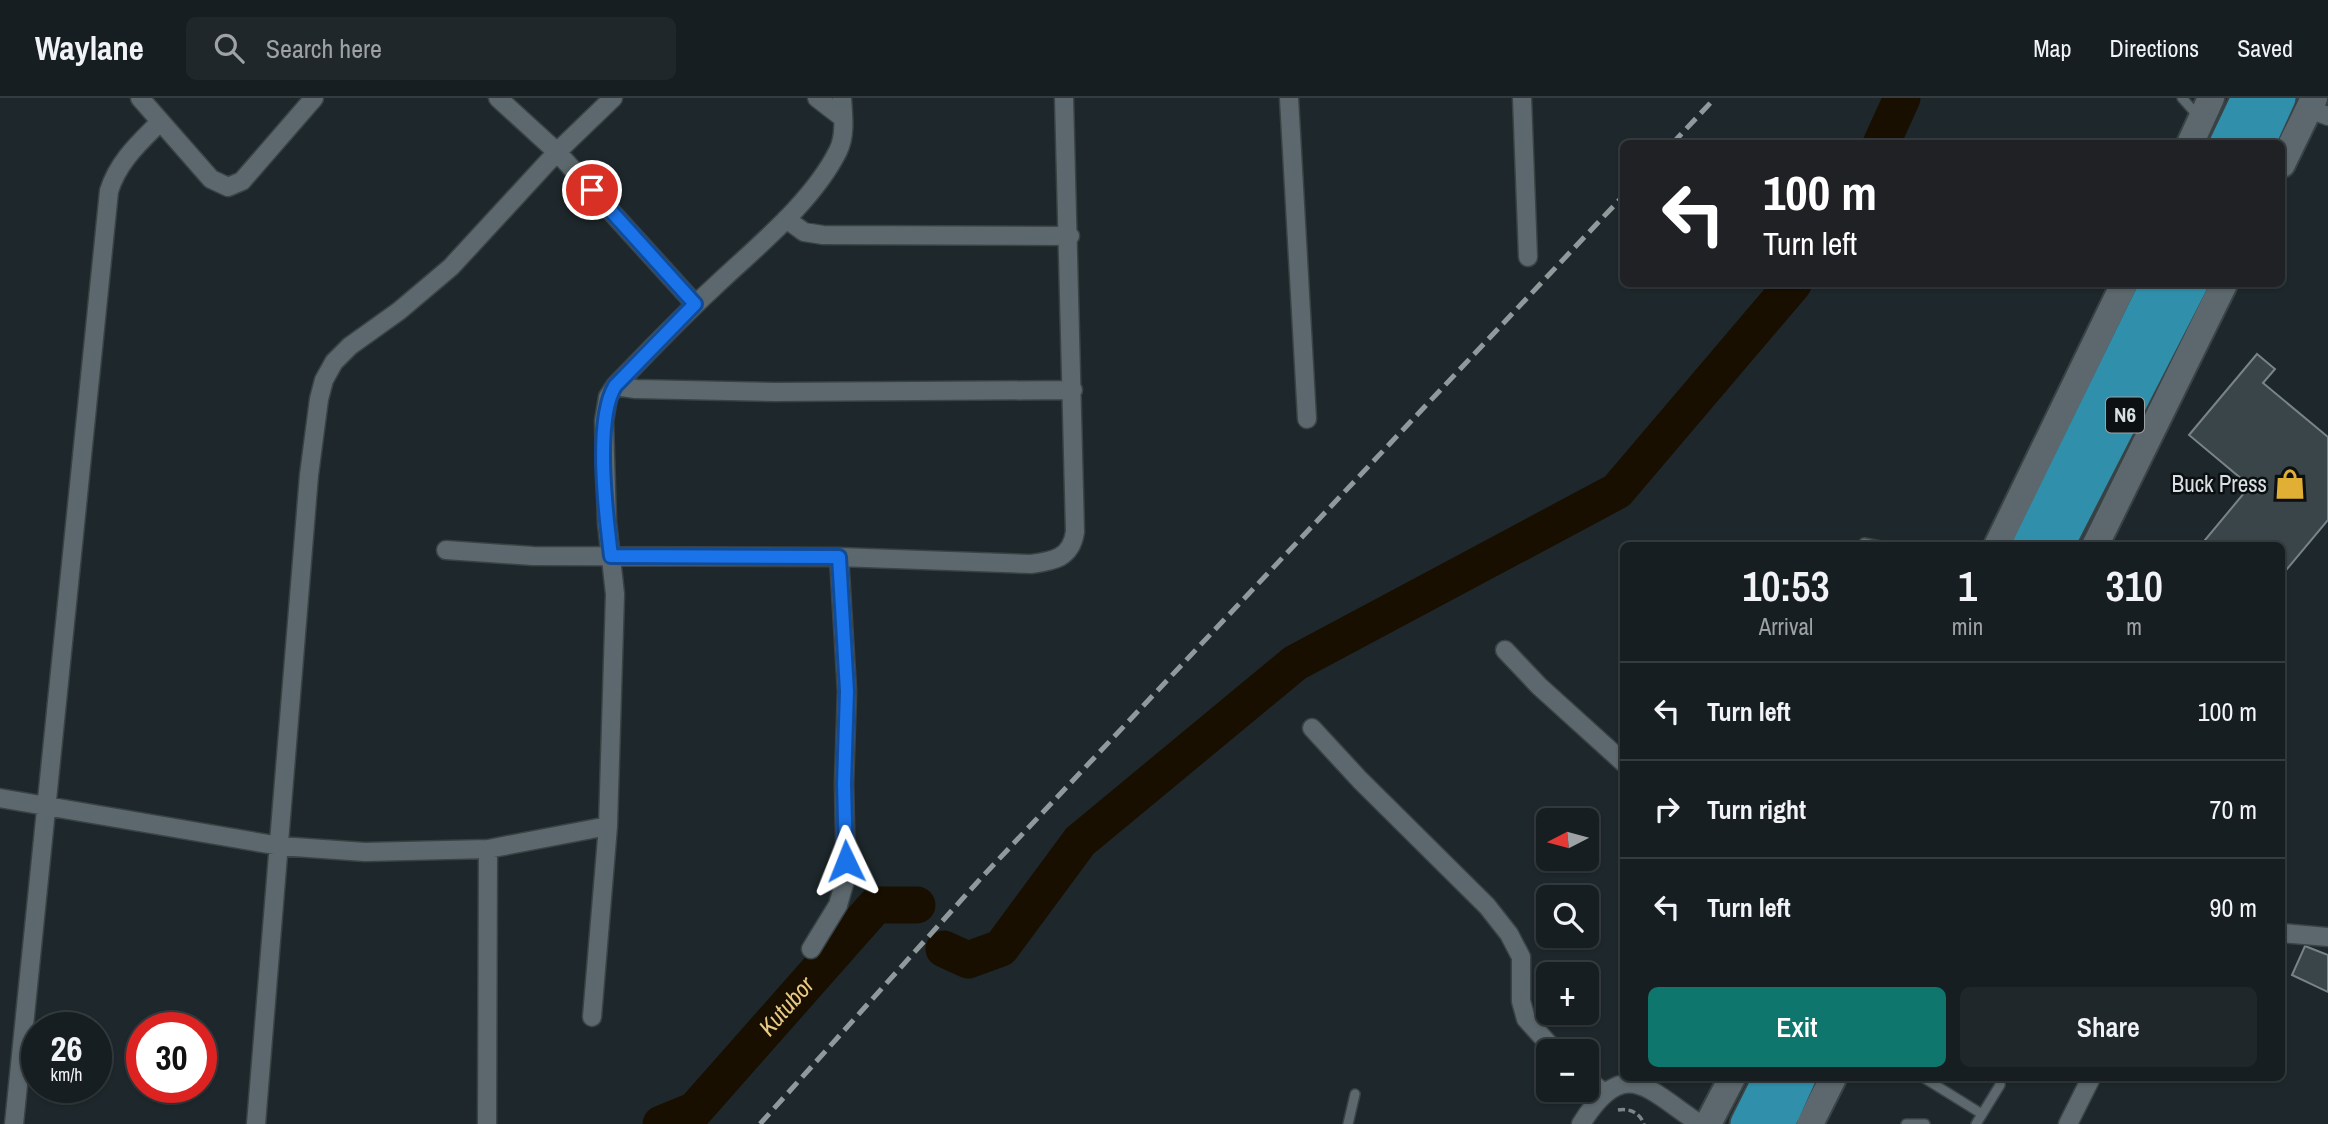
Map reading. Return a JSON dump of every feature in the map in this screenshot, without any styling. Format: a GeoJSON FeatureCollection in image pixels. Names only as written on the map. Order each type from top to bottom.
{"type":"FeatureCollection","features":[{"type":"Feature","properties":{"kind":"highway"},"geometry":{"type":"LineString","coordinates":[[2228,140],[2248,98]]}},
{"type":"Feature","properties":{"kind":"highway"},"geometry":{"type":"LineString","coordinates":[[2263,140],[2307,105]]}},
{"type":"Feature","properties":{"kind":"highway","name":"N6"},"geometry":{"type":"LineString","coordinates":[[2031,542],[2156,287]]}},
{"type":"Feature","properties":{"kind":"highway","name":"N6"},"geometry":{"type":"LineString","coordinates":[[2059,542],[2188,287]]}},
{"type":"Feature","properties":{"kind":"highway"},"geometry":{"type":"LineString","coordinates":[[1747,1124],[1768,1081]]}},
{"type":"Feature","properties":{"kind":"highway"},"geometry":{"type":"LineString","coordinates":[[1777,1124],[1798,1081]]}},
{"type":"Feature","properties":{"kind":"main road"},"geometry":{"type":"LineString","coordinates":[[2285,156],[2307,105]]}},
{"type":"Feature","properties":{"kind":"main road"},"geometry":{"type":"LineString","coordinates":[[2192,140],[2206,109]]}},
{"type":"Feature","properties":{"kind":"main road"},"geometry":{"type":"LineString","coordinates":[[1999,542],[2123,287]]}},
{"type":"Feature","properties":{"kind":"main road"},"geometry":{"type":"LineString","coordinates":[[2097,542],[2223,287]]}},
{"type":"Feature","properties":{"kind":"main road"},"geometry":{"type":"LineString","coordinates":[[1709,1124],[1730,1081]]}},
{"type":"Feature","properties":{"kind":"main road"},"geometry":{"type":"LineString","coordinates":[[1810,1124],[1832,1081]]}},
{"type":"Feature","properties":{"kind":"street"},"geometry":{"type":"LineString","coordinates":[[140,98],[159,123],[211,179],[228,187],[242,181],[314,98]]}},
{"type":"Feature","properties":{"kind":"street"},"geometry":{"type":"LineString","coordinates":[[498,98],[557,152],[695,304]]}},
{"type":"Feature","properties":{"kind":"street"},"geometry":{"type":"LineString","coordinates":[[256,1124],[309,475],[324,380],[350,345],[399,311],[450,267],[557,152],[613,98]]}},
{"type":"Feature","properties":{"kind":"street"},"geometry":{"type":"LineString","coordinates":[[817,98],[843,118]]}},
{"type":"Feature","properties":{"kind":"street"},"geometry":{"type":"LineString","coordinates":[[592,1017],[608,825],[615,594],[607,523],[604,421],[608,397],[615,386],[695,304],[786,219],[839,149],[843,118],[842,98]]}},
{"type":"Feature","properties":{"kind":"street"},"geometry":{"type":"LineString","coordinates":[[446,550],[533,556],[839,557],[1031,564],[1052,562],[1070,550],[1075,532],[1070,236],[1064,98]]}},
{"type":"Feature","properties":{"kind":"street"},"geometry":{"type":"LineString","coordinates":[[1289,98],[1307,419]]}},
{"type":"Feature","properties":{"kind":"street"},"geometry":{"type":"LineString","coordinates":[[1522,98],[1528,257]]}},
{"type":"Feature","properties":{"kind":"street"},"geometry":{"type":"LineString","coordinates":[[14,1124],[108,191],[125,158],[159,123]]}},
{"type":"Feature","properties":{"kind":"street"},"geometry":{"type":"LineString","coordinates":[[786,219],[804,232],[823,235],[1070,236]]}},
{"type":"Feature","properties":{"kind":"street"},"geometry":{"type":"LineString","coordinates":[[615,386],[775,393],[1073,390]]}},
{"type":"Feature","properties":{"kind":"street"},"geometry":{"type":"LineString","coordinates":[[811,949],[838,905],[846,877],[844,784],[847,691],[839,557]]}},
{"type":"Feature","properties":{"kind":"street"},"geometry":{"type":"LineString","coordinates":[[1505,650],[1539,686],[1620,759]]}},
{"type":"Feature","properties":{"kind":"street"},"geometry":{"type":"LineString","coordinates":[[1312,727],[1510,934],[1521,957],[1521,1001],[1525,1019],[1544,1039]]}},
{"type":"Feature","properties":{"kind":"street"},"geometry":{"type":"LineString","coordinates":[[0,798],[280,846],[365,852],[488,849],[608,825]]}},
{"type":"Feature","properties":{"kind":"street"},"geometry":{"type":"LineString","coordinates":[[487,1124],[488,849]]}},
{"type":"Feature","properties":{"kind":"street"},"geometry":{"type":"LineString","coordinates":[[2285,933],[2328,937]]}},
{"type":"Feature","properties":{"kind":"street"},"geometry":{"type":"LineString","coordinates":[[1581,1124],[1605,1094],[1618,1083],[1640,1081],[1700,1124]]}},
{"type":"Feature","properties":{"kind":"street"},"geometry":{"type":"LineString","coordinates":[[2068,1124],[2090,1081]]}},
{"type":"Feature","properties":{"kind":"street"},"geometry":{"type":"LineString","coordinates":[[1599,1089],[1605,1094]]}},
{"type":"Feature","properties":{"kind":"lane"},"geometry":{"type":"LineString","coordinates":[[2182,98],[2206,109]]}},
{"type":"Feature","properties":{"kind":"lane"},"geometry":{"type":"LineString","coordinates":[[1929,1081],[1983,1114]]}},
{"type":"Feature","properties":{"kind":"lane"},"geometry":{"type":"LineString","coordinates":[[1976,1124],[2000,1081]]}},
{"type":"Feature","properties":{"kind":"lane"},"geometry":{"type":"LineString","coordinates":[[1348,1124],[1355,1094]]}},
{"type":"Feature","properties":{"kind":"lane"},"geometry":{"type":"LineString","coordinates":[[1906,1124],[1925,1124]]}},
{"type":"Feature","properties":{"kind":"path"},"geometry":{"type":"LineString","coordinates":[[1613,1112],[1628,1109],[1642,1118],[1644,1124]]}},
{"type":"Feature","properties":{"kind":"building"},"geometry":{"type":"Polygon","coordinates":[[[2257,354],[2275,369],[2263,383],[2328,437],[2328,520],[2285,571],[2285,542],[2203,542],[2250,486],[2189,435],[2257,354]]]}},
{"type":"Feature","properties":{"kind":"building"},"geometry":{"type":"Polygon","coordinates":[[[2305,946],[2328,955],[2328,992],[2292,975],[2305,946]]]}},
{"type":"Feature","properties":{"kind":"waterway"},"geometry":{"type":"LineString","coordinates":[[1883,140],[1902,98]]}},
{"type":"Feature","properties":{"kind":"waterway"},"geometry":{"type":"LineString","coordinates":[[944,949],[968,960],[1001,948],[1080,841],[1295,663],[1617,491],[1790,287]]}},
{"type":"Feature","properties":{"kind":"waterway","name":"Kutubor"},"geometry":{"type":"LineString","coordinates":[[661,1124],[695,1110],[876,905],[917,905]]}},
{"type":"Feature","properties":{"kind":"railway"},"geometry":{"type":"LineString","coordinates":[[1676,140],[1715,98]]}},
{"type":"Feature","properties":{"kind":"railway"},"geometry":{"type":"LineString","coordinates":[[760,1124],[982,877],[1620,199]]}},
{"type":"Feature","properties":{"kind":"place","name":"Buck Press"},"geometry":{"type":"Point","coordinates":[2290,484]}},
{"type":"Feature","properties":{"kind":"route"},"geometry":{"type":"LineString","coordinates":[[592,190],[695,304],[615,386],[608,397],[604,440],[611,556],[839,557],[847,691],[844,749],[846,861]]}}]}
